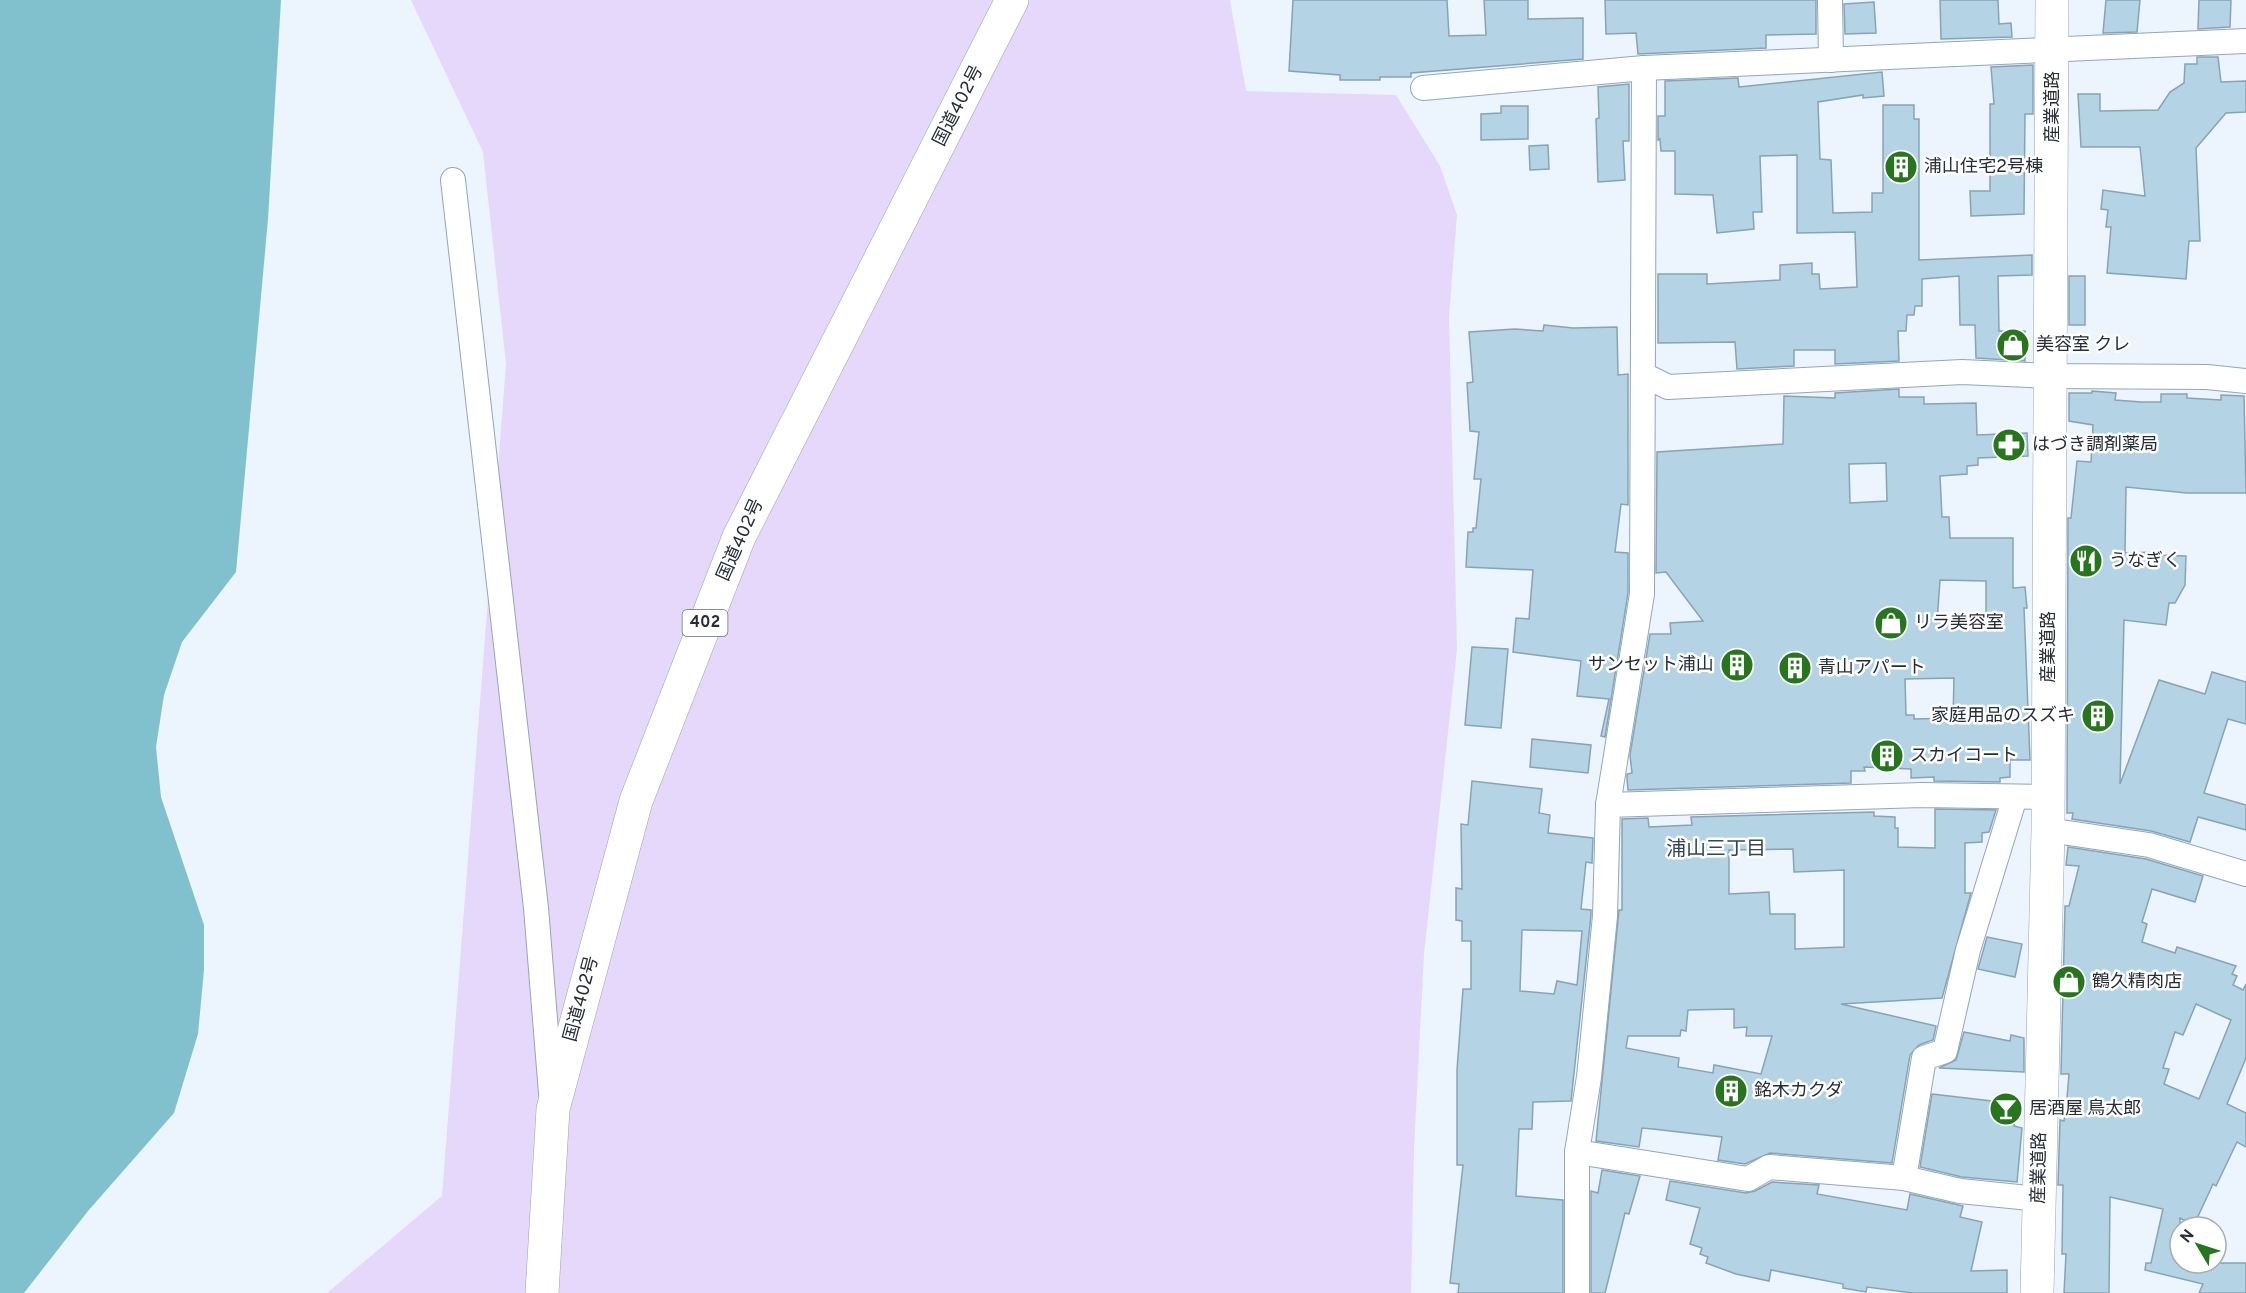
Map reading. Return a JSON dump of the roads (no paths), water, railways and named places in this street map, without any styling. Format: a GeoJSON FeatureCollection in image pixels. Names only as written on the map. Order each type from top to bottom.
{"type":"FeatureCollection","features":[{"type":"Feature","properties":{"kind":"main road","name":"国道402号"},"geometry":{"type":"LineString","coordinates":[[542,1293],[553,1109],[636,801],[739,537],[1012,0]]}},
{"type":"Feature","properties":{"kind":"main road","name":"産業道路"},"geometry":{"type":"LineString","coordinates":[[2037,1293],[2048,830],[2054,51],[2052,0]]}},
{"type":"Feature","properties":{"kind":"street"},"geometry":{"type":"LineString","coordinates":[[1830,0],[1832,60]]}},
{"type":"Feature","properties":{"kind":"street"},"geometry":{"type":"LineString","coordinates":[[1423,87],[1644,68],[2246,42]]}},
{"type":"Feature","properties":{"kind":"street"},"geometry":{"type":"LineString","coordinates":[[1577,1293],[1577,1152],[1589,1077],[1605,916],[1608,805],[1642,594],[1644,68]]}},
{"type":"Feature","properties":{"kind":"street"},"geometry":{"type":"LineString","coordinates":[[453,180],[536,908],[553,1109]]}},
{"type":"Feature","properties":{"kind":"street"},"geometry":{"type":"LineString","coordinates":[[1644,375],[1668,387],[1962,372],[2051,376],[2207,377],[2246,381]]}},
{"type":"Feature","properties":{"kind":"street"},"geometry":{"type":"LineString","coordinates":[[1608,805],[1922,795],[2048,797]]}},
{"type":"Feature","properties":{"kind":"street"},"geometry":{"type":"LineString","coordinates":[[1904,1178],[1924,1058],[1945,1051],[1968,950],[2015,797]]}},
{"type":"Feature","properties":{"kind":"street"},"geometry":{"type":"LineString","coordinates":[[2048,830],[2149,845],[2246,874]]}},
{"type":"Feature","properties":{"kind":"street"},"geometry":{"type":"LineString","coordinates":[[1577,1152],[1749,1179],[1769,1167],[1904,1178],[1960,1191],[2039,1199]]}},
{"type":"Feature","properties":{"kind":"water"},"geometry":{"type":"Polygon","coordinates":[[[0,0],[281,0],[268,219],[236,572],[182,642],[164,695],[156,747],[161,797],[204,925],[204,970],[198,1034],[174,1113],[88,1211],[24,1293],[0,1293],[0,0]]]}},
{"type":"Feature","properties":{"kind":"place","name":"浦山住宅2号棟"},"geometry":{"type":"Point","coordinates":[1901,167]}},
{"type":"Feature","properties":{"kind":"place","name":"美容室 クレ"},"geometry":{"type":"Point","coordinates":[2013,345]}},
{"type":"Feature","properties":{"kind":"place","name":"はづき調剤薬局"},"geometry":{"type":"Point","coordinates":[2009,445]}},
{"type":"Feature","properties":{"kind":"place","name":"うなぎく"},"geometry":{"type":"Point","coordinates":[2086,561]}},
{"type":"Feature","properties":{"kind":"place","name":"リラ美容室"},"geometry":{"type":"Point","coordinates":[1891,623]}},
{"type":"Feature","properties":{"kind":"place","name":"サンセット浦山"},"geometry":{"type":"Point","coordinates":[1737,665]}},
{"type":"Feature","properties":{"kind":"place","name":"青山アパート"},"geometry":{"type":"Point","coordinates":[1795,668]}},
{"type":"Feature","properties":{"kind":"place","name":"家庭用品のスズキ"},"geometry":{"type":"Point","coordinates":[2098,716]}},
{"type":"Feature","properties":{"kind":"place","name":"スカイコート"},"geometry":{"type":"Point","coordinates":[1887,756]}},
{"type":"Feature","properties":{"kind":"place","name":"鶴久精肉店"},"geometry":{"type":"Point","coordinates":[2069,982]}},
{"type":"Feature","properties":{"kind":"place","name":"銘木カクダ"},"geometry":{"type":"Point","coordinates":[1731,1091]}},
{"type":"Feature","properties":{"kind":"place","name":"居酒屋 鳥太郎"},"geometry":{"type":"Point","coordinates":[2006,1109]}},
{"type":"Feature","properties":{"kind":"district","name":"浦山三丁目"},"geometry":{"type":"Point","coordinates":[1716,850]}}]}
